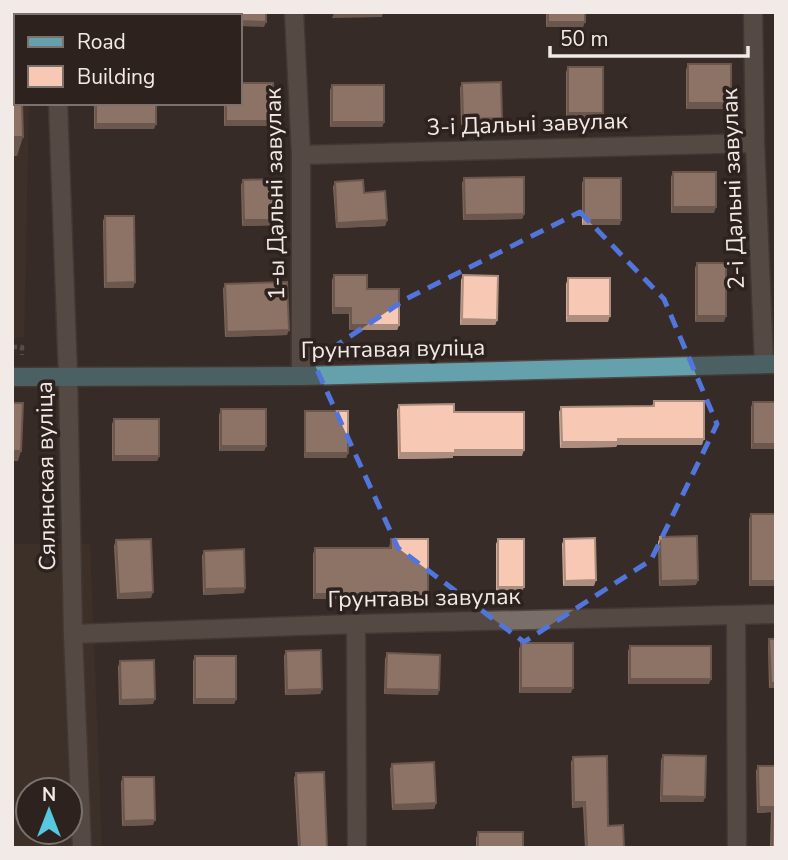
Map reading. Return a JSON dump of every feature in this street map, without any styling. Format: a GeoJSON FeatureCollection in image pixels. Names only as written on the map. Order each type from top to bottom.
{"type":"FeatureCollection","features":[{"type":"Feature","properties":{"kind":"main road","name":"Грунтавая вуліца"},"geometry":{"type":"LineString","coordinates":[[12,377],[301,376],[770,364]]}},
{"type":"Feature","properties":{"kind":"street","name":"1-ы Дальні завулак"},"geometry":{"type":"LineString","coordinates":[[294,12],[301,155],[301,376]]}},
{"type":"Feature","properties":{"kind":"street","name":"2-і Дальні завулак"},"geometry":{"type":"LineString","coordinates":[[753,12],[755,143],[770,364]]}},
{"type":"Feature","properties":{"kind":"street","name":"Сялянская вуліца"},"geometry":{"type":"LineString","coordinates":[[58,105],[68,376],[73,634],[82,848]]}},
{"type":"Feature","properties":{"kind":"street","name":"3-і Дальні завулак"},"geometry":{"type":"LineString","coordinates":[[301,155],[755,143]]}},
{"type":"Feature","properties":{"kind":"street","name":"Грунтавы завулак"},"geometry":{"type":"LineString","coordinates":[[73,634],[776,614]]}},
{"type":"Feature","properties":{"kind":"street"},"geometry":{"type":"LineString","coordinates":[[736,616],[737,848]]}},
{"type":"Feature","properties":{"kind":"street"},"geometry":{"type":"LineString","coordinates":[[356,624],[357,848]]}},
{"type":"Feature","properties":{"kind":"highlighted area"},"geometry":{"type":"Polygon","coordinates":[[[580,212],[664,299],[717,424],[651,560],[524,642],[398,548],[313,361],[406,299],[580,212]]]}},
{"type":"Feature","properties":{"kind":"shaded area"},"geometry":{"type":"Polygon","coordinates":[[[12,12],[31,12],[14,14],[14,105],[29,105],[24,337],[12,338],[12,12]]]}},
{"type":"Feature","properties":{"kind":"shaded area"},"geometry":{"type":"Polygon","coordinates":[[[12,544],[90,544],[102,848],[12,848],[12,544]]]}},
{"type":"Feature","properties":{"kind":"building"},"geometry":{"type":"Polygon","coordinates":[[[12,12],[19,12],[14,14],[14,105],[22,105],[23,137],[12,137],[12,12]]]}},
{"type":"Feature","properties":{"kind":"building"},"geometry":{"type":"Polygon","coordinates":[[[89,12],[143,12],[121,14],[89,12]]]}},
{"type":"Feature","properties":{"kind":"building"},"geometry":{"type":"Polygon","coordinates":[[[266,12],[266,22],[242,21],[242,14],[226,14],[266,12]]]}},
{"type":"Feature","properties":{"kind":"building"},"geometry":{"type":"Polygon","coordinates":[[[548,12],[585,12],[585,22],[548,22],[548,12]]]}},
{"type":"Feature","properties":{"kind":"building"},"geometry":{"type":"Polygon","coordinates":[[[688,64],[731,64],[731,103],[688,103],[688,64]]]}},
{"type":"Feature","properties":{"kind":"building"},"geometry":{"type":"Polygon","coordinates":[[[568,67],[603,67],[603,113],[568,113],[568,67]]]}},
{"type":"Feature","properties":{"kind":"building"},"geometry":{"type":"Polygon","coordinates":[[[501,82],[502,118],[463,119],[462,83],[501,82]]]}},
{"type":"Feature","properties":{"kind":"building"},"geometry":{"type":"Polygon","coordinates":[[[242,83],[273,83],[273,121],[226,121],[226,105],[242,105],[242,83]]]}},
{"type":"Feature","properties":{"kind":"building"},"geometry":{"type":"Polygon","coordinates":[[[332,85],[384,85],[384,122],[332,122],[332,85]]]}},
{"type":"Feature","properties":{"kind":"building"},"geometry":{"type":"Polygon","coordinates":[[[96,105],[156,105],[156,124],[96,124],[96,105]]]}},
{"type":"Feature","properties":{"kind":"building"},"geometry":{"type":"Polygon","coordinates":[[[673,172],[716,172],[716,207],[673,207],[673,172]]]}},
{"type":"Feature","properties":{"kind":"building"},"geometry":{"type":"Polygon","coordinates":[[[524,177],[524,214],[465,215],[464,178],[524,177]]]}},
{"type":"Feature","properties":{"kind":"building"},"geometry":{"type":"Polygon","coordinates":[[[584,178],[621,178],[621,220],[584,220],[584,178]]]}},
{"type":"Feature","properties":{"kind":"building"},"geometry":{"type":"Polygon","coordinates":[[[276,179],[278,220],[244,220],[243,180],[276,179]]]}},
{"type":"Feature","properties":{"kind":"building"},"geometry":{"type":"Polygon","coordinates":[[[363,180],[364,193],[385,191],[387,220],[337,223],[335,182],[363,180]]]}},
{"type":"Feature","properties":{"kind":"building"},"geometry":{"type":"Polygon","coordinates":[[[105,216],[134,216],[135,282],[106,283],[105,216]]]}},
{"type":"Feature","properties":{"kind":"building"},"geometry":{"type":"Polygon","coordinates":[[[697,263],[726,263],[726,316],[697,316],[697,263]]]}},
{"type":"Feature","properties":{"kind":"building"},"geometry":{"type":"Polygon","coordinates":[[[334,275],[367,275],[367,289],[399,289],[399,325],[351,325],[351,308],[334,308],[334,275]]]}},
{"type":"Feature","properties":{"kind":"building"},"geometry":{"type":"Polygon","coordinates":[[[463,275],[498,276],[497,320],[462,319],[463,275]]]}},
{"type":"Feature","properties":{"kind":"building"},"geometry":{"type":"Polygon","coordinates":[[[568,278],[610,278],[610,316],[568,316],[568,278]]]}},
{"type":"Feature","properties":{"kind":"building"},"geometry":{"type":"Polygon","coordinates":[[[287,282],[289,330],[227,332],[225,284],[287,282]]]}},
{"type":"Feature","properties":{"kind":"building"},"geometry":{"type":"Polygon","coordinates":[[[654,401],[704,401],[704,439],[562,442],[561,407],[654,406],[654,401]]]}},
{"type":"Feature","properties":{"kind":"building"},"geometry":{"type":"Polygon","coordinates":[[[753,402],[776,402],[776,444],[753,444],[753,402]]]}},
{"type":"Feature","properties":{"kind":"building"},"geometry":{"type":"Polygon","coordinates":[[[12,403],[23,403],[21,451],[12,451],[12,403]]]}},
{"type":"Feature","properties":{"kind":"building"},"geometry":{"type":"Polygon","coordinates":[[[454,404],[454,412],[524,412],[524,450],[400,453],[399,405],[454,404]]]}},
{"type":"Feature","properties":{"kind":"building"},"geometry":{"type":"Polygon","coordinates":[[[221,409],[266,409],[266,446],[221,446],[221,409]]]}},
{"type":"Feature","properties":{"kind":"building"},"geometry":{"type":"Polygon","coordinates":[[[305,411],[348,411],[348,453],[305,453],[305,411]]]}},
{"type":"Feature","properties":{"kind":"building"},"geometry":{"type":"Polygon","coordinates":[[[114,419],[159,419],[159,456],[114,456],[114,419]]]}},
{"type":"Feature","properties":{"kind":"building"},"geometry":{"type":"Polygon","coordinates":[[[751,514],[776,514],[776,581],[751,581],[751,514]]]}},
{"type":"Feature","properties":{"kind":"building"},"geometry":{"type":"Polygon","coordinates":[[[697,536],[698,580],[661,581],[660,537],[697,536]]]}},
{"type":"Feature","properties":{"kind":"building"},"geometry":{"type":"Polygon","coordinates":[[[595,538],[596,580],[565,581],[564,539],[595,538]]]}},
{"type":"Feature","properties":{"kind":"building"},"geometry":{"type":"Polygon","coordinates":[[[151,539],[153,592],[119,594],[116,540],[151,539]]]}},
{"type":"Feature","properties":{"kind":"building"},"geometry":{"type":"Polygon","coordinates":[[[391,539],[428,539],[428,599],[391,599],[391,594],[315,594],[315,548],[391,548],[391,539]]]}},
{"type":"Feature","properties":{"kind":"building"},"geometry":{"type":"Polygon","coordinates":[[[498,539],[524,539],[524,587],[498,587],[498,539]]]}},
{"type":"Feature","properties":{"kind":"building"},"geometry":{"type":"Polygon","coordinates":[[[244,549],[245,588],[205,589],[204,551],[244,549]]]}},
{"type":"Feature","properties":{"kind":"building"},"geometry":{"type":"Polygon","coordinates":[[[769,639],[776,639],[776,683],[771,683],[769,639]]]}},
{"type":"Feature","properties":{"kind":"building"},"geometry":{"type":"Polygon","coordinates":[[[521,643],[573,643],[573,688],[521,688],[521,643]]]}},
{"type":"Feature","properties":{"kind":"building"},"geometry":{"type":"Polygon","coordinates":[[[630,646],[711,646],[711,679],[630,679],[630,646]]]}},
{"type":"Feature","properties":{"kind":"building"},"geometry":{"type":"Polygon","coordinates":[[[321,650],[322,689],[287,690],[286,651],[321,650]]]}},
{"type":"Feature","properties":{"kind":"building"},"geometry":{"type":"Polygon","coordinates":[[[387,653],[440,655],[439,690],[386,689],[387,653]]]}},
{"type":"Feature","properties":{"kind":"building"},"geometry":{"type":"Polygon","coordinates":[[[195,656],[236,656],[236,699],[195,699],[195,656]]]}},
{"type":"Feature","properties":{"kind":"building"},"geometry":{"type":"Polygon","coordinates":[[[154,660],[155,699],[121,700],[120,661],[154,660]]]}},
{"type":"Feature","properties":{"kind":"building"},"geometry":{"type":"Polygon","coordinates":[[[663,755],[706,756],[705,797],[662,796],[663,755]]]}},
{"type":"Feature","properties":{"kind":"building"},"geometry":{"type":"Polygon","coordinates":[[[607,756],[608,826],[623,825],[624,848],[587,848],[585,802],[574,802],[573,757],[607,756]]]}},
{"type":"Feature","properties":{"kind":"building"},"geometry":{"type":"Polygon","coordinates":[[[434,762],[436,803],[394,805],[392,764],[434,762]]]}},
{"type":"Feature","properties":{"kind":"building"},"geometry":{"type":"Polygon","coordinates":[[[758,766],[776,766],[776,848],[772,848],[773,807],[759,807],[758,766]]]}},
{"type":"Feature","properties":{"kind":"building"},"geometry":{"type":"Polygon","coordinates":[[[324,772],[327,848],[300,848],[296,773],[324,772]]]}},
{"type":"Feature","properties":{"kind":"building"},"geometry":{"type":"Polygon","coordinates":[[[123,777],[154,777],[155,820],[124,821],[123,777]]]}},
{"type":"Feature","properties":{"kind":"building"},"geometry":{"type":"Polygon","coordinates":[[[478,832],[523,832],[523,848],[478,848],[478,832]]]}},
{"type":"Feature","properties":{"kind":"building"},"geometry":{"type":"Polygon","coordinates":[[[436,847],[436,848],[392,848],[436,847]]]}}]}
